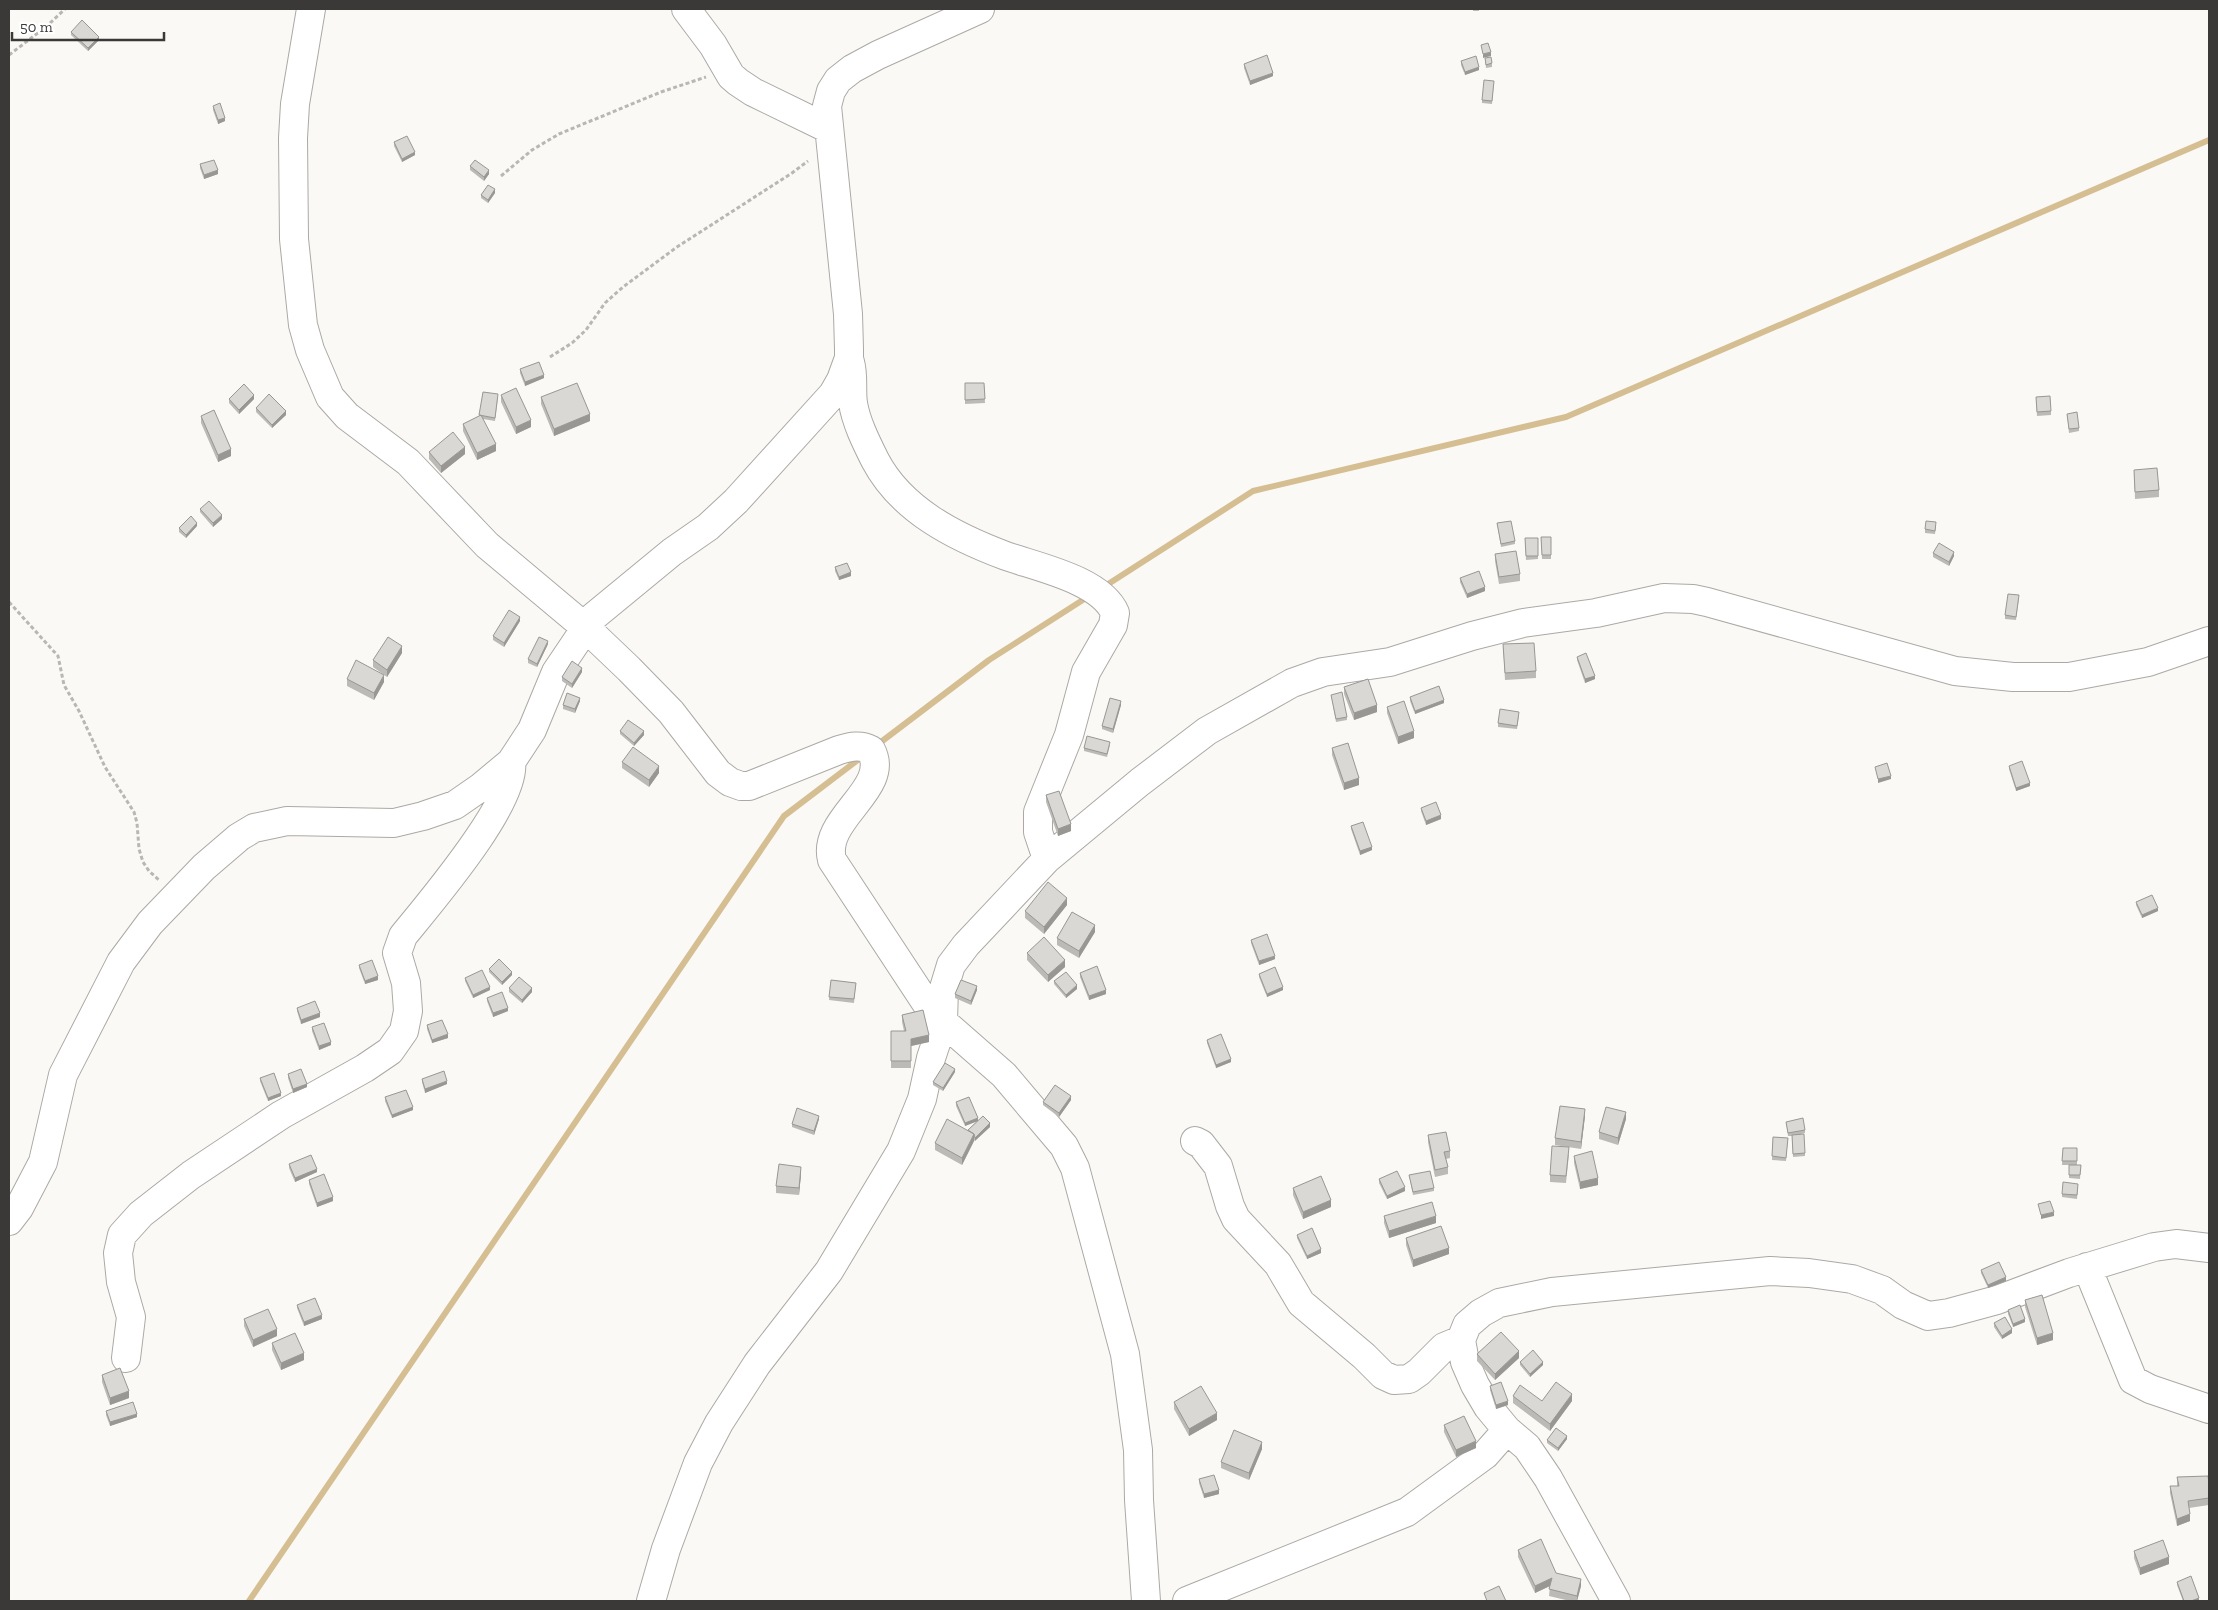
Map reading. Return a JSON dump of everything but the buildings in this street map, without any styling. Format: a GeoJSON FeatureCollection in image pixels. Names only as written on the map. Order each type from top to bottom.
{"type":"FeatureCollection","features":[{"type":"Feature","properties":{"kind":"street"},"geometry":{"type":"LineString","coordinates":[[311,9],[295,104],[293,158],[294,239],[303,325],[310,350],[330,397],[347,416],[408,462],[487,545],[586,628],[671,712],[718,773],[741,786],[755,785],[839,750],[853,746],[862,746],[871,750],[875,765],[869,784],[835,831],[830,844],[832,860],[921,997],[943,1022],[1004,1075],[1064,1146],[1075,1168],[1125,1354],[1138,1450],[1139,1500],[1146,1601]]}},
{"type":"Feature","properties":{"kind":"street"},"geometry":{"type":"LineString","coordinates":[[686,9],[713,45],[728,72],[738,82],[830,136]]}},
{"type":"Feature","properties":{"kind":"street"},"geometry":{"type":"LineString","coordinates":[[980,9],[878,55],[845,74],[831,90],[826,106],[848,314],[849,358],[853,372],[854,405],[860,427],[875,460],[884,475],[911,506],[932,521],[968,540],[1063,575],[1084,585],[1104,598],[1115,613],[1112,625],[1086,672],[1064,748],[1042,801],[1037,822],[1038,832],[1048,859]]}},
{"type":"Feature","properties":{"kind":"street"},"geometry":{"type":"LineString","coordinates":[[9,1221],[19,1208],[43,1162],[63,1075],[121,962],[150,923],[204,867],[239,836],[254,828],[287,821],[394,823],[456,805],[511,762],[532,730],[556,672],[586,628],[605,606],[672,552],[708,527],[736,501],[832,394],[841,380],[849,358]]}},
{"type":"Feature","properties":{"kind":"street"},"geometry":{"type":"LineString","coordinates":[[650,1601],[666,1549],[698,1463],[719,1423],[757,1364],[829,1271],[902,1151],[922,1099],[931,1058],[943,1022],[944,988],[951,965],[966,944],[1048,859],[1140,782],[1207,731],[1292,683],[1323,672],[1390,662],[1472,636],[1522,623],[1596,612],[1649,600],[1693,599],[1955,670],[2013,677],[2070,677],[2148,662],[2209,641]]}},
{"type":"Feature","properties":{"kind":"street"},"geometry":{"type":"LineString","coordinates":[[126,1358],[131,1317],[121,1282],[118,1253],[122,1235],[141,1214],[166,1193],[281,1115],[379,1060],[399,1039],[404,1031],[409,1004],[406,983],[397,953],[398,945],[403,936],[448,882],[500,803],[512,775],[511,762]]}},
{"type":"Feature","properties":{"kind":"street"},"geometry":{"type":"LineString","coordinates":[[1195,1141],[1210,1153],[1218,1166],[1230,1206],[1236,1219],[1278,1264],[1301,1304],[1383,1375],[1394,1380],[1409,1378],[1419,1372],[1444,1347],[1461,1340]]}},
{"type":"Feature","properties":{"kind":"street"},"geometry":{"type":"LineString","coordinates":[[1616,1601],[1548,1478],[1527,1448],[1506,1430],[1488,1407],[1475,1385],[1465,1362],[1461,1340],[1467,1325],[1475,1317],[1499,1303],[1552,1292],[1770,1271],[1809,1273],[1867,1284],[1882,1290],[1917,1312],[1928,1316],[1949,1313],[1997,1300],[2087,1267],[2169,1245],[2176,1244],[2209,1248]]}},
{"type":"Feature","properties":{"kind":"street"},"geometry":{"type":"LineString","coordinates":[[2087,1267],[2133,1380],[2150,1389],[2209,1409]]}},
{"type":"Feature","properties":{"kind":"street"},"geometry":{"type":"LineString","coordinates":[[1188,1601],[1407,1512],[1485,1455],[1506,1430]]}},
{"type":"Feature","properties":{"kind":"path"},"geometry":{"type":"LineString","coordinates":[[9,55],[47,26],[65,9]]}},
{"type":"Feature","properties":{"kind":"path"},"geometry":{"type":"LineString","coordinates":[[500,176],[532,150],[559,134],[661,92],[728,72]]}},
{"type":"Feature","properties":{"kind":"path"},"geometry":{"type":"LineString","coordinates":[[550,358],[572,343],[586,330],[605,303],[623,288],[677,246],[792,173],[830,136]]}},
{"type":"Feature","properties":{"kind":"path"},"geometry":{"type":"LineString","coordinates":[[9,602],[58,656],[64,685],[79,711],[105,767],[134,812],[137,822],[139,850],[143,862],[159,880],[179,893]]}},
{"type":"Feature","properties":{"kind":"waterway"},"geometry":{"type":"LineString","coordinates":[[1102,588],[1253,491],[1566,417],[2209,140]]}},
{"type":"Feature","properties":{"kind":"waterway"},"geometry":{"type":"LineString","coordinates":[[877,745],[989,660],[1089,596]]}},
{"type":"Feature","properties":{"kind":"waterway"},"geometry":{"type":"LineString","coordinates":[[249,1601],[784,816],[863,756]]}}]}
